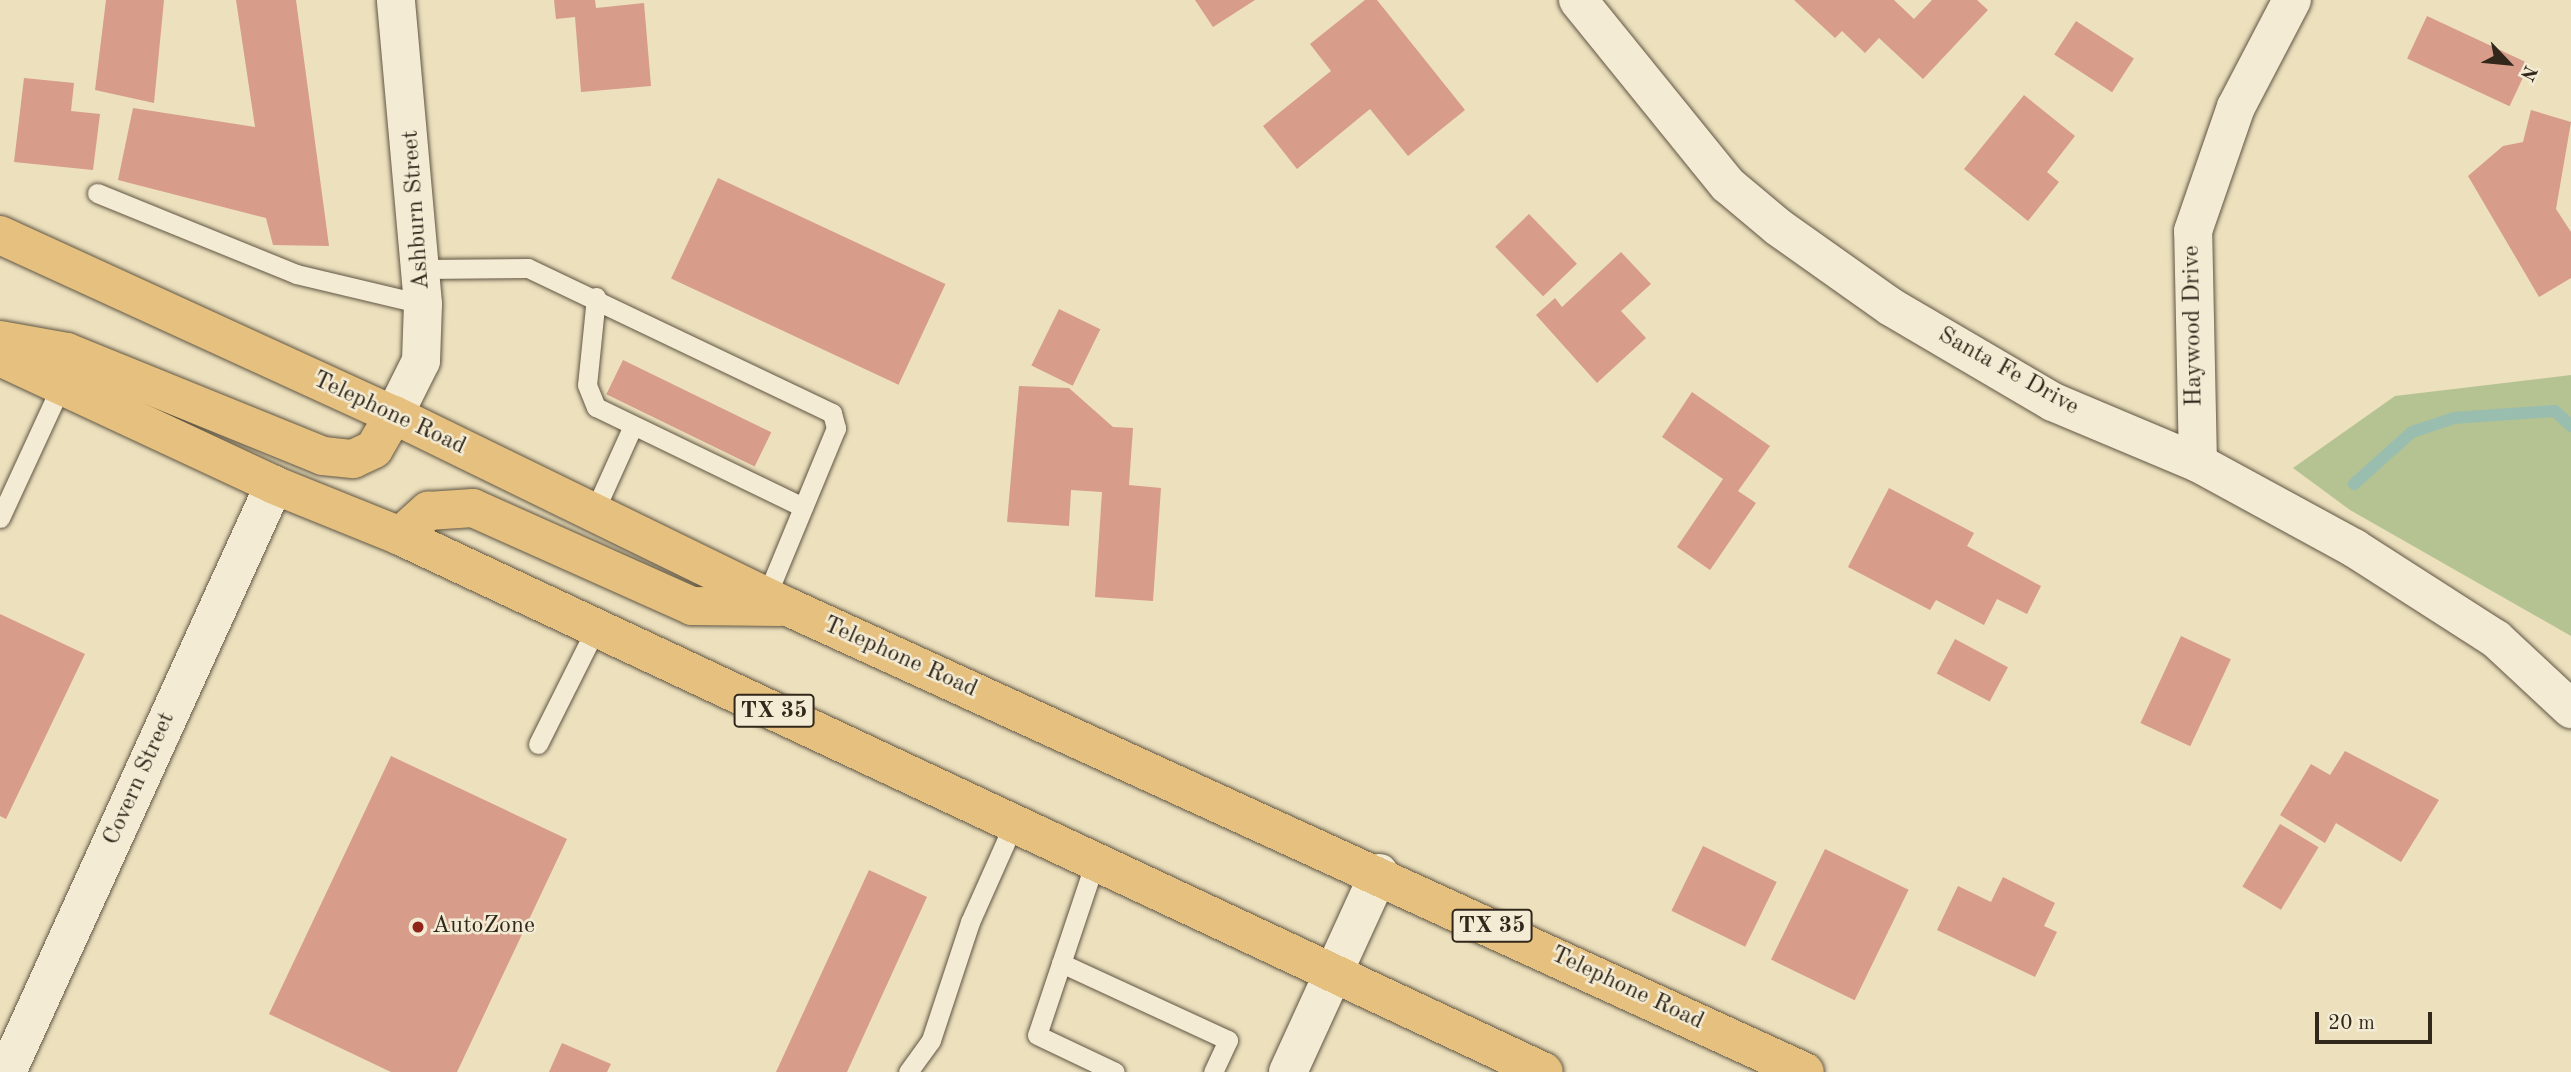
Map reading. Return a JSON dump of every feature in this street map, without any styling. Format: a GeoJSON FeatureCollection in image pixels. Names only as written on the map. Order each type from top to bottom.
{"type":"FeatureCollection","features":[{"type":"Feature","properties":{"kind":"main road","name":"Telephone Road"},"geometry":{"type":"LineString","coordinates":[[0,235],[394,415],[777,602],[1379,873],[1805,1072]]}},
{"type":"Feature","properties":{"kind":"main road"},"geometry":{"type":"LineString","coordinates":[[0,340],[67,352],[323,456],[353,459],[374,450],[394,415]]}},
{"type":"Feature","properties":{"kind":"main road","name":"TX 35"},"geometry":{"type":"LineString","coordinates":[[0,357],[274,485],[400,536],[1544,1072]]}},
{"type":"Feature","properties":{"kind":"main road"},"geometry":{"type":"LineString","coordinates":[[400,536],[428,511],[473,508],[692,606],[777,602]]}},
{"type":"Feature","properties":{"kind":"street","name":"Ashburn Street"},"geometry":{"type":"LineString","coordinates":[[394,415],[421,361],[423,286],[396,0]]}},
{"type":"Feature","properties":{"kind":"street","name":"Santa Fe Drive"},"geometry":{"type":"LineString","coordinates":[[1578,0],[1719,175],[1778,228],[1891,307],[2053,402],[2198,463],[2354,548],[2496,639],[2571,709]]}},
{"type":"Feature","properties":{"kind":"street","name":"Haywood Drive"},"geometry":{"type":"LineString","coordinates":[[2198,463],[2193,231],[2236,107],[2292,0]]}},
{"type":"Feature","properties":{"kind":"street","name":"Covern Street"},"geometry":{"type":"LineString","coordinates":[[7,1072],[274,485]]}},
{"type":"Feature","properties":{"kind":"street"},"geometry":{"type":"LineString","coordinates":[[1288,1072],[1379,873]]}},
{"type":"Feature","properties":{"kind":"lane"},"geometry":{"type":"LineString","coordinates":[[97,193],[296,274],[423,286],[527,268],[596,297],[832,413],[836,428],[803,507],[777,602]]}},
{"type":"Feature","properties":{"kind":"lane"},"geometry":{"type":"LineString","coordinates":[[596,297],[587,385],[596,407],[632,428],[803,507]]}},
{"type":"Feature","properties":{"kind":"lane"},"geometry":{"type":"LineString","coordinates":[[0,518],[61,386]]}},
{"type":"Feature","properties":{"kind":"lane"},"geometry":{"type":"LineString","coordinates":[[594,512],[632,428]]}},
{"type":"Feature","properties":{"kind":"lane"},"geometry":{"type":"LineString","coordinates":[[538,744],[596,628]]}},
{"type":"Feature","properties":{"kind":"lane"},"geometry":{"type":"LineString","coordinates":[[908,1072],[931,1040],[970,922],[1014,823]]}},
{"type":"Feature","properties":{"kind":"lane"},"geometry":{"type":"LineString","coordinates":[[1095,862],[1037,1035],[1093,1067],[1115,1072]]}},
{"type":"Feature","properties":{"kind":"lane"},"geometry":{"type":"LineString","coordinates":[[1061,963],[1228,1040],[1213,1072]]}},
{"type":"Feature","properties":{"kind":"green space"},"geometry":{"type":"Polygon","coordinates":[[[2571,375],[2571,636],[2350,510],[2293,468],[2395,396],[2571,375]]]}},
{"type":"Feature","properties":{"kind":"building"},"geometry":{"type":"Polygon","coordinates":[[[106,0],[164,0],[154,103],[95,90],[106,0]]]}},
{"type":"Feature","properties":{"kind":"building"},"geometry":{"type":"Polygon","coordinates":[[[236,0],[296,0],[329,246],[273,245],[266,218],[118,180],[133,108],[255,127],[236,0]]]}},
{"type":"Feature","properties":{"kind":"building"},"geometry":{"type":"Polygon","coordinates":[[[554,0],[595,0],[596,8],[644,3],[651,86],[581,92],[575,17],[556,19],[554,0]]]}},
{"type":"Feature","properties":{"kind":"building"},"geometry":{"type":"Polygon","coordinates":[[[1195,0],[1255,0],[1213,27],[1195,0]]]}},
{"type":"Feature","properties":{"kind":"building"},"geometry":{"type":"Polygon","coordinates":[[[1365,0],[1377,0],[1465,110],[1408,156],[1370,109],[1297,169],[1263,126],[1331,71],[1310,44],[1365,0]]]}},
{"type":"Feature","properties":{"kind":"building"},"geometry":{"type":"Polygon","coordinates":[[[1794,0],[1894,0],[1914,19],[1932,0],[1977,0],[1988,10],[1923,79],[1879,38],[1865,53],[1842,31],[1835,38],[1794,0]]]}},
{"type":"Feature","properties":{"kind":"building"},"geometry":{"type":"Polygon","coordinates":[[[2427,16],[2529,64],[2510,106],[2407,59],[2427,16]]]}},
{"type":"Feature","properties":{"kind":"building"},"geometry":{"type":"Polygon","coordinates":[[[2076,21],[2134,59],[2112,92],[2054,55],[2076,21]]]}},
{"type":"Feature","properties":{"kind":"building"},"geometry":{"type":"Polygon","coordinates":[[[24,78],[74,83],[71,111],[100,114],[93,170],[14,162],[24,78]]]}},
{"type":"Feature","properties":{"kind":"building"},"geometry":{"type":"Polygon","coordinates":[[[2024,95],[2075,136],[2047,172],[2059,182],[2028,221],[1964,169],[2024,95]]]}},
{"type":"Feature","properties":{"kind":"building"},"geometry":{"type":"Polygon","coordinates":[[[2531,110],[2571,122],[2556,209],[2571,232],[2571,278],[2539,297],[2468,176],[2503,146],[2523,142],[2531,110]]]}},
{"type":"Feature","properties":{"kind":"building"},"geometry":{"type":"Polygon","coordinates":[[[718,178],[945,284],[899,385],[671,279],[718,178]]]}},
{"type":"Feature","properties":{"kind":"building"},"geometry":{"type":"Polygon","coordinates":[[[1529,214],[1577,264],[1543,296],[1495,247],[1529,214]]]}},
{"type":"Feature","properties":{"kind":"building"},"geometry":{"type":"Polygon","coordinates":[[[1621,252],[1651,284],[1621,311],[1646,338],[1597,383],[1536,315],[1555,298],[1562,307],[1621,252]]]}},
{"type":"Feature","properties":{"kind":"building"},"geometry":{"type":"Polygon","coordinates":[[[1059,309],[1100,329],[1073,386],[1031,366],[1059,309]]]}},
{"type":"Feature","properties":{"kind":"building"},"geometry":{"type":"Polygon","coordinates":[[[623,360],[771,432],[755,466],[606,394],[623,360]]]}},
{"type":"Feature","properties":{"kind":"building"},"geometry":{"type":"Polygon","coordinates":[[[1019,386],[1069,388],[1113,427],[1133,428],[1129,485],[1161,488],[1153,601],[1095,597],[1102,492],[1071,490],[1069,526],[1007,522],[1019,386]]]}},
{"type":"Feature","properties":{"kind":"building"},"geometry":{"type":"Polygon","coordinates":[[[1692,392],[1770,446],[1738,491],[1756,503],[1710,570],[1677,547],[1723,479],[1662,437],[1692,392]]]}},
{"type":"Feature","properties":{"kind":"building"},"geometry":{"type":"Polygon","coordinates":[[[1889,488],[1974,533],[1967,546],[2041,586],[2027,614],[1997,599],[1984,625],[1936,600],[1930,610],[1848,567],[1889,488]]]}},
{"type":"Feature","properties":{"kind":"building"},"geometry":{"type":"Polygon","coordinates":[[[0,614],[85,654],[6,819],[0,816],[0,614]]]}},
{"type":"Feature","properties":{"kind":"building"},"geometry":{"type":"Polygon","coordinates":[[[2181,636],[2231,659],[2190,746],[2140,723],[2181,636]]]}},
{"type":"Feature","properties":{"kind":"building"},"geometry":{"type":"Polygon","coordinates":[[[1955,639],[2008,667],[1990,702],[1937,673],[1955,639]]]}},
{"type":"Feature","properties":{"kind":"building"},"geometry":{"type":"Polygon","coordinates":[[[2345,751],[2439,800],[2401,862],[2336,823],[2325,843],[2280,815],[2311,764],[2330,775],[2345,751]]]}},
{"type":"Feature","properties":{"kind":"building","name":"AutoZone"},"geometry":{"type":"Polygon","coordinates":[[[391,756],[567,839],[457,1072],[391,1072],[269,1014],[391,756]]]}},
{"type":"Feature","properties":{"kind":"building"},"geometry":{"type":"Polygon","coordinates":[[[2280,824],[2319,847],[2281,910],[2242,887],[2280,824]]]}},
{"type":"Feature","properties":{"kind":"building"},"geometry":{"type":"Polygon","coordinates":[[[1703,846],[1777,882],[1745,947],[1671,911],[1703,846]]]}},
{"type":"Feature","properties":{"kind":"building"},"geometry":{"type":"Polygon","coordinates":[[[1825,849],[1909,890],[1855,1000],[1771,960],[1825,849]]]}},
{"type":"Feature","properties":{"kind":"building"},"geometry":{"type":"Polygon","coordinates":[[[869,870],[927,897],[847,1072],[776,1072],[869,870]]]}},
{"type":"Feature","properties":{"kind":"building"},"geometry":{"type":"Polygon","coordinates":[[[2003,877],[2055,903],[2044,926],[2057,932],[2035,977],[1937,930],[1958,886],[1991,902],[2003,877]]]}},
{"type":"Feature","properties":{"kind":"building"},"geometry":{"type":"Polygon","coordinates":[[[562,1043],[611,1064],[607,1072],[549,1072],[562,1043]]]}},
{"type":"Feature","properties":{"kind":"waterway"},"geometry":{"type":"LineString","coordinates":[[2354,484],[2412,432],[2454,418],[2555,411],[2571,426]]}},
{"type":"Feature","properties":{"kind":"place","name":"AutoZone"},"geometry":{"type":"Point","coordinates":[418,927]}}]}
